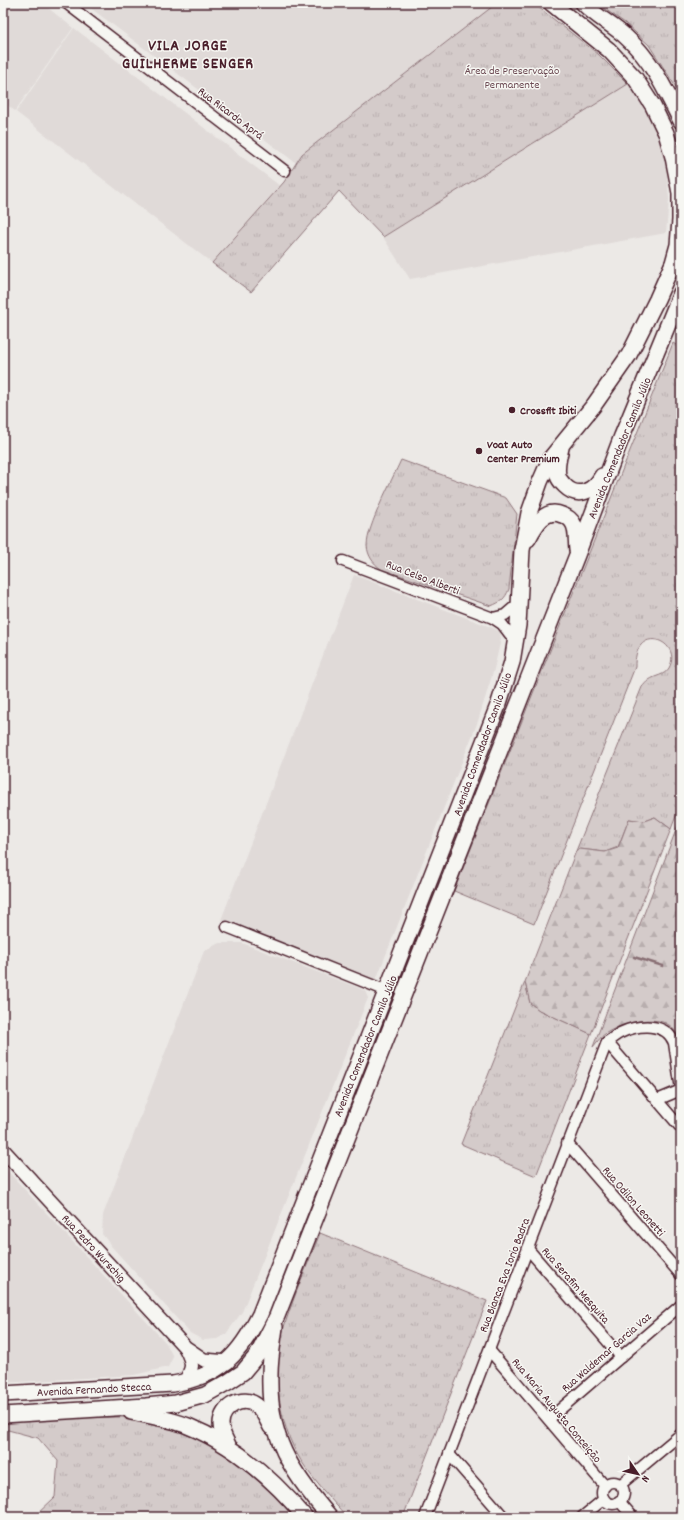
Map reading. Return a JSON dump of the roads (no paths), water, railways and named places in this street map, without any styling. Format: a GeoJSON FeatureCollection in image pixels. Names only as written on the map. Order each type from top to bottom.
{"type":"FeatureCollection","features":[{"type":"Feature","properties":{"kind":"main road","name":"Avenida Comendador Camilo Júlio"},"geometry":{"type":"LineString","coordinates":[[185,1382],[211,1373],[228,1362],[250,1334],[260,1314],[499,702],[512,662],[519,603],[522,550],[529,513],[540,482],[550,459],[594,405],[630,355],[657,299],[678,245],[680,193],[673,157],[666,134],[653,106],[626,67],[609,50],[551,3]]}},
{"type":"Feature","properties":{"kind":"main road"},"geometry":{"type":"LineString","coordinates":[[583,3],[626,38],[651,66],[681,110]]}},
{"type":"Feature","properties":{"kind":"main road"},"geometry":{"type":"LineString","coordinates":[[626,67],[647,88],[661,107],[681,147]]}},
{"type":"Feature","properties":{"kind":"main road"},"geometry":{"type":"LineString","coordinates":[[664,86],[681,121]]}},
{"type":"Feature","properties":{"kind":"main road","name":"Avenida Comendador Camilo Júlio"},"geometry":{"type":"LineString","coordinates":[[113,1408],[176,1403],[205,1396],[243,1372],[258,1354],[277,1316],[577,555],[622,436],[681,293]]}},
{"type":"Feature","properties":{"kind":"main road"},"geometry":{"type":"LineString","coordinates":[[562,443],[558,463],[558,476],[569,490],[576,493],[582,493],[591,490],[598,484],[622,436]]}},
{"type":"Feature","properties":{"kind":"main road"},"geometry":{"type":"LineString","coordinates":[[522,550],[541,519],[552,513],[559,513],[571,520],[576,533],[577,555]]}},
{"type":"Feature","properties":{"kind":"main road"},"geometry":{"type":"LineString","coordinates":[[277,1316],[270,1373],[270,1401],[278,1438]]}},
{"type":"Feature","properties":{"kind":"main road","name":"Avenida Fernando Stecca"},"geometry":{"type":"LineString","coordinates":[[3,1394],[173,1384],[185,1382]]}},
{"type":"Feature","properties":{"kind":"main road"},"geometry":{"type":"LineString","coordinates":[[228,1445],[222,1431],[222,1416],[225,1410],[238,1402],[246,1402],[257,1406],[262,1411],[278,1438],[293,1471],[330,1517]]}},
{"type":"Feature","properties":{"kind":"main road"},"geometry":{"type":"LineString","coordinates":[[113,1408],[187,1426],[228,1445],[271,1479],[305,1517]]}},
{"type":"Feature","properties":{"kind":"main road","name":"Avenida Fernando Stecca"},"geometry":{"type":"LineString","coordinates":[[3,1415],[113,1408]]}},
{"type":"Feature","properties":{"kind":"street","name":"Rua Ricardo Aprá"},"geometry":{"type":"LineString","coordinates":[[66,3],[285,171]]}},
{"type":"Feature","properties":{"kind":"street","name":"Avenida Comendador Camilo Júlio"},"geometry":{"type":"LineString","coordinates":[[667,329],[681,302]]}},
{"type":"Feature","properties":{"kind":"street","name":"Rua Celso Alberti"},"geometry":{"type":"LineString","coordinates":[[343,561],[494,618],[502,624],[515,641]]}},
{"type":"Feature","properties":{"kind":"street"},"geometry":{"type":"LineString","coordinates":[[494,618],[505,615],[519,603]]}},
{"type":"Feature","properties":{"kind":"street"},"geometry":{"type":"LineString","coordinates":[[227,927],[387,991]]}},
{"type":"Feature","properties":{"kind":"street"},"geometry":{"type":"LineString","coordinates":[[656,1100],[681,1090],[674,1043],[671,1037],[664,1029],[646,1027],[631,1029],[618,1034],[607,1042],[656,1100],[681,1128]]}},
{"type":"Feature","properties":{"kind":"street","name":"Rua Bianca Eva Iorio Badra"},"geometry":{"type":"LineString","coordinates":[[425,1517],[490,1351],[567,1143],[607,1042]]}},
{"type":"Feature","properties":{"kind":"street","name":"Rua Odilon Leonetti"},"geometry":{"type":"LineString","coordinates":[[567,1143],[681,1275]]}},
{"type":"Feature","properties":{"kind":"street","name":"Rua Pedro Wurschig"},"geometry":{"type":"LineString","coordinates":[[3,1150],[185,1347],[204,1360],[228,1362]]}},
{"type":"Feature","properties":{"kind":"street","name":"Rua Serafim Mesquita"},"geometry":{"type":"LineString","coordinates":[[528,1249],[621,1357]]}},
{"type":"Feature","properties":{"kind":"street","name":"Rua Waldemar Garcia Vaz"},"geometry":{"type":"LineString","coordinates":[[549,1420],[681,1305]]}},
{"type":"Feature","properties":{"kind":"street","name":"Rua Pedro Wurschig"},"geometry":{"type":"LineString","coordinates":[[185,1347],[192,1363],[190,1373],[185,1382]]}},
{"type":"Feature","properties":{"kind":"street","name":"Rua Maria Augusta Conceição"},"geometry":{"type":"LineString","coordinates":[[490,1351],[605,1486]]}},
{"type":"Feature","properties":{"kind":"street"},"geometry":{"type":"LineString","coordinates":[[620,1485],[681,1434]]}},
{"type":"Feature","properties":{"kind":"street"},"geometry":{"type":"LineString","coordinates":[[449,1454],[504,1517]]}},
{"type":"Feature","properties":{"kind":"street"},"geometry":{"type":"LineString","coordinates":[[614,1482],[620,1485],[623,1495],[619,1501],[613,1504],[604,1499],[602,1492],[607,1484],[614,1482]]}},
{"type":"Feature","properties":{"kind":"street"},"geometry":{"type":"LineString","coordinates":[[582,1517],[604,1499]]}},
{"type":"Feature","properties":{"kind":"street"},"geometry":{"type":"LineString","coordinates":[[619,1501],[633,1517]]}},
{"type":"Feature","properties":{"kind":"waterway"},"geometry":{"type":"LineString","coordinates":[[634,957],[663,966]]}},
{"type":"Feature","properties":{"kind":"place","name":"Crossfit Ibiti"},"geometry":{"type":"Point","coordinates":[512,410]}},
{"type":"Feature","properties":{"kind":"place","name":"Voat Auto Center Premium"},"geometry":{"type":"Point","coordinates":[479,451]}},
{"type":"Feature","properties":{"kind":"district","name":"VILA JORGE GUILHERME SENGER"},"geometry":{"type":"Point","coordinates":[188,53]}},
{"type":"Feature","properties":{"kind":"park label","name":"Área de Preservação Permanente"},"geometry":{"type":"Point","coordinates":[512,77]}}]}
